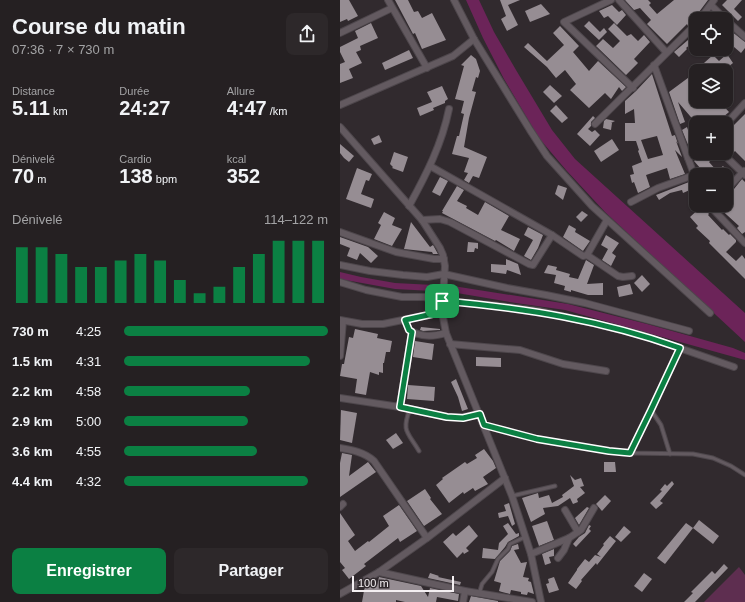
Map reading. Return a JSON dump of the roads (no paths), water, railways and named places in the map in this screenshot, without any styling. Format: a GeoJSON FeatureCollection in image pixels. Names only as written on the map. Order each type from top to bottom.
{"type":"FeatureCollection","features":[{"type":"Feature","properties":{"kind":"street"},"geometry":{"type":"LineString","coordinates":[[388,0],[427,68]]}},
{"type":"Feature","properties":{"kind":"street"},"geometry":{"type":"LineString","coordinates":[[454,0],[474,39],[547,156],[592,206],[710,313]]}},
{"type":"Feature","properties":{"kind":"street"},"geometry":{"type":"LineString","coordinates":[[611,0],[564,22],[633,88]]}},
{"type":"Feature","properties":{"kind":"street"},"geometry":{"type":"LineString","coordinates":[[619,0],[666,52]]}},
{"type":"Feature","properties":{"kind":"street"},"geometry":{"type":"LineString","coordinates":[[705,12],[713,2],[721,12]]}},
{"type":"Feature","properties":{"kind":"street"},"geometry":{"type":"LineString","coordinates":[[340,33],[392,8]]}},
{"type":"Feature","properties":{"kind":"street"},"geometry":{"type":"LineString","coordinates":[[733,26],[745,37]]}},
{"type":"Feature","properties":{"kind":"street"},"geometry":{"type":"LineString","coordinates":[[595,124],[633,88],[666,52],[689,31]]}},
{"type":"Feature","properties":{"kind":"street"},"geometry":{"type":"LineString","coordinates":[[340,104],[453,56],[474,39]]}},
{"type":"Feature","properties":{"kind":"street"},"geometry":{"type":"LineString","coordinates":[[654,65],[692,168]]}},
{"type":"Feature","properties":{"kind":"street"},"geometry":{"type":"LineString","coordinates":[[733,116],[745,103]]}},
{"type":"Feature","properties":{"kind":"street"},"geometry":{"type":"LineString","coordinates":[[409,206],[430,166],[446,124],[449,109]]}},
{"type":"Feature","properties":{"kind":"street"},"geometry":{"type":"LineString","coordinates":[[340,127],[422,220],[440,248],[444,259],[442,312],[446,333],[506,478],[531,554],[540,602]]}},
{"type":"Feature","properties":{"kind":"street"},"geometry":{"type":"LineString","coordinates":[[730,160],[744,173],[733,183]]}},
{"type":"Feature","properties":{"kind":"street"},"geometry":{"type":"LineString","coordinates":[[430,166],[552,235],[577,253],[583,256],[588,255],[618,276],[632,276]]}},
{"type":"Feature","properties":{"kind":"street"},"geometry":{"type":"LineString","coordinates":[[631,202],[658,188],[689,179]]}},
{"type":"Feature","properties":{"kind":"street"},"geometry":{"type":"LineString","coordinates":[[716,212],[745,243]]}},
{"type":"Feature","properties":{"kind":"street"},"geometry":{"type":"LineString","coordinates":[[422,220],[440,219],[450,222],[533,265],[552,235]]}},
{"type":"Feature","properties":{"kind":"street"},"geometry":{"type":"LineString","coordinates":[[588,255],[607,220]]}},
{"type":"Feature","properties":{"kind":"street"},"geometry":{"type":"LineString","coordinates":[[340,232],[396,252],[434,259],[444,259]]}},
{"type":"Feature","properties":{"kind":"street"},"geometry":{"type":"LineString","coordinates":[[340,265],[402,276],[427,277],[444,274],[585,303],[689,331]]}},
{"type":"Feature","properties":{"kind":"street"},"geometry":{"type":"LineString","coordinates":[[340,282],[366,290],[402,297],[443,298],[546,313],[642,335],[734,367]]}},
{"type":"Feature","properties":{"kind":"street"},"geometry":{"type":"LineString","coordinates":[[340,356],[342,320],[362,324],[383,324],[442,312]]}},
{"type":"Feature","properties":{"kind":"street"},"geometry":{"type":"LineString","coordinates":[[405,320],[409,330],[419,335],[435,336],[446,333]]}},
{"type":"Feature","properties":{"kind":"street"},"geometry":{"type":"LineString","coordinates":[[400,407],[412,332]]}},
{"type":"Feature","properties":{"kind":"street"},"geometry":{"type":"LineString","coordinates":[[450,344],[520,350],[563,364],[606,371]]}},
{"type":"Feature","properties":{"kind":"street"},"geometry":{"type":"LineString","coordinates":[[340,398],[400,407],[447,417],[463,418],[480,414]]}},
{"type":"Feature","properties":{"kind":"street"},"geometry":{"type":"LineString","coordinates":[[340,448],[368,455],[374,461],[427,538]]}},
{"type":"Feature","properties":{"kind":"street"},"geometry":{"type":"LineString","coordinates":[[340,594],[379,572],[427,538],[506,478]]}},
{"type":"Feature","properties":{"kind":"street"},"geometry":{"type":"LineString","coordinates":[[531,554],[569,538],[581,530],[594,508]]}},
{"type":"Feature","properties":{"kind":"street"},"geometry":{"type":"LineString","coordinates":[[565,510],[578,532]]}},
{"type":"Feature","properties":{"kind":"street"},"geometry":{"type":"LineString","coordinates":[[558,558],[564,550],[569,538]]}},
{"type":"Feature","properties":{"kind":"street"},"geometry":{"type":"LineString","coordinates":[[379,572],[479,594],[532,602]]}},
{"type":"Feature","properties":{"kind":"street"},"geometry":{"type":"LineString","coordinates":[[463,602],[465,591]]}},
{"type":"Feature","properties":{"kind":"lane"},"geometry":{"type":"LineString","coordinates":[[630,453],[680,348]]}},
{"type":"Feature","properties":{"kind":"lane"},"geometry":{"type":"LineString","coordinates":[[410,409],[405,421],[406,431],[419,451]]}},
{"type":"Feature","properties":{"kind":"lane"},"geometry":{"type":"LineString","coordinates":[[651,410],[661,425],[670,454]]}},
{"type":"Feature","properties":{"kind":"lane"},"geometry":{"type":"LineString","coordinates":[[484,425],[537,439],[609,451],[630,453],[693,454],[713,458],[731,466],[745,475]]}},
{"type":"Feature","properties":{"kind":"lane"},"geometry":{"type":"LineString","coordinates":[[512,496],[555,486]]}},
{"type":"Feature","properties":{"kind":"lane"},"geometry":{"type":"LineString","coordinates":[[479,594],[482,584],[492,572],[498,559],[508,549],[510,544],[525,537]]}}]}
